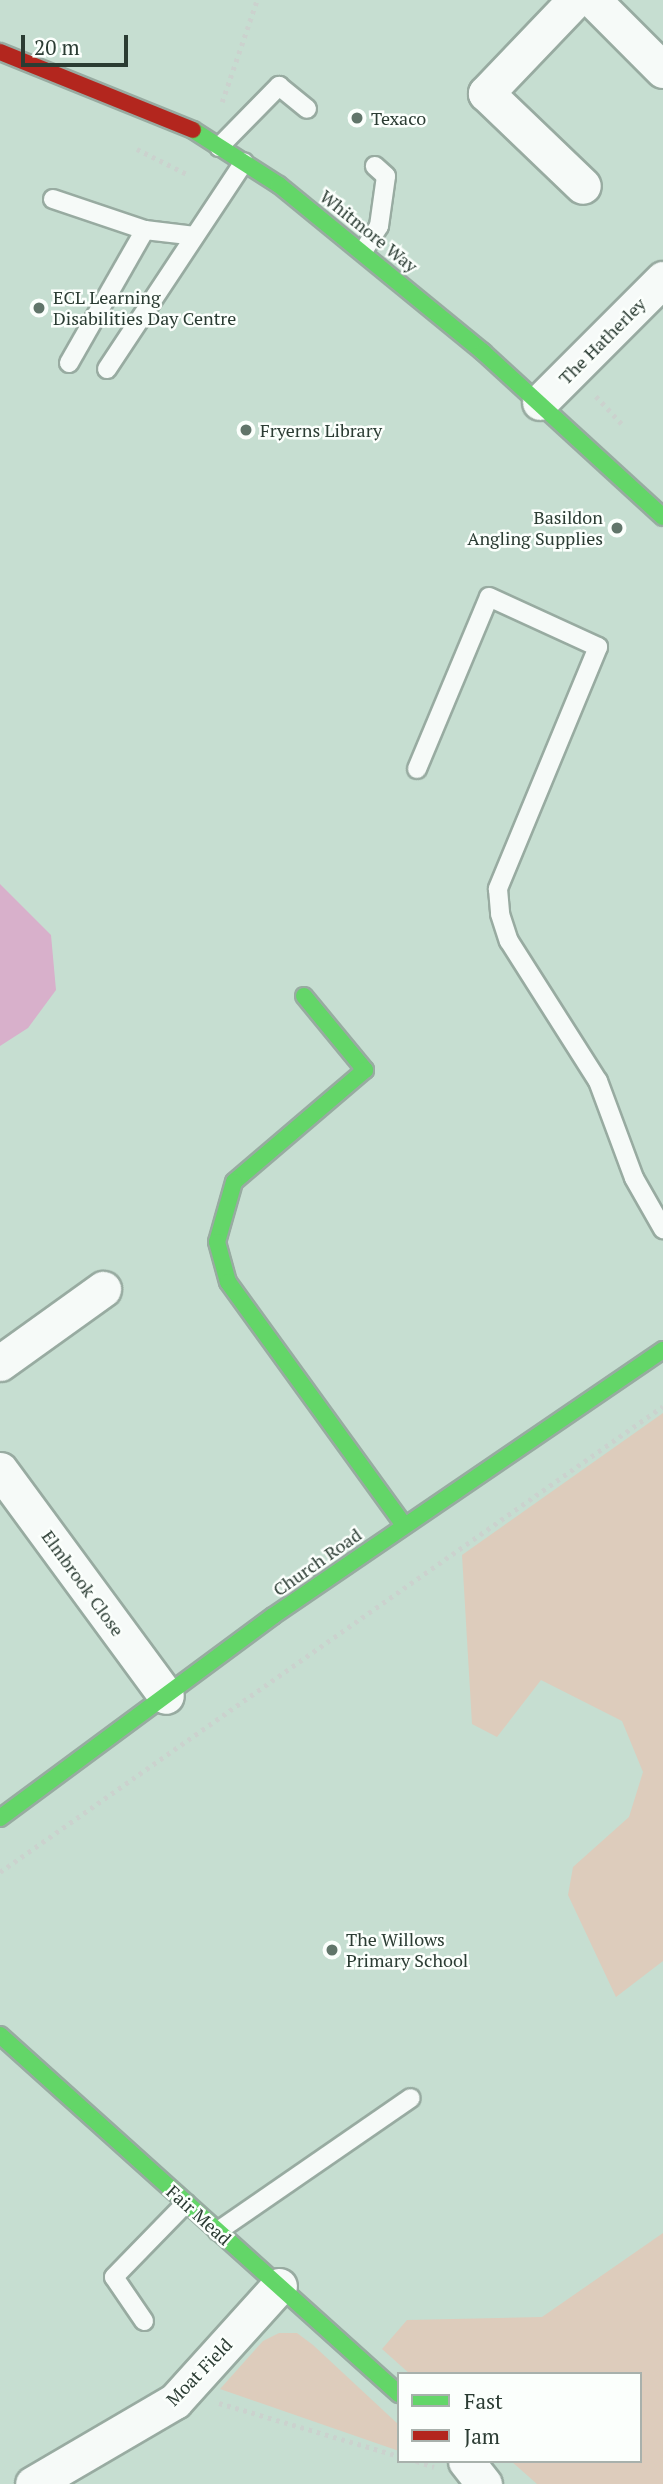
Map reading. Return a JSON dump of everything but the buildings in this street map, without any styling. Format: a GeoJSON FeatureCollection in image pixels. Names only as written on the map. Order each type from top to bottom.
{"type":"FeatureCollection","features":[{"type":"Feature","properties":{"kind":"street"},"geometry":{"type":"LineString","coordinates":[[575,0],[486,93],[583,186]]}},
{"type":"Feature","properties":{"kind":"street"},"geometry":{"type":"LineString","coordinates":[[593,0],[663,70]]}},
{"type":"Feature","properties":{"kind":"street","name":"Whitmore Way"},"geometry":{"type":"LineString","coordinates":[[0,52],[182,123],[244,162],[364,250],[540,402],[663,517]]}},
{"type":"Feature","properties":{"kind":"street","name":"The Hatherley"},"geometry":{"type":"LineString","coordinates":[[540,402],[663,279]]}},
{"type":"Feature","properties":{"kind":"street"},"geometry":{"type":"LineString","coordinates":[[304,996],[365,1070],[234,1182],[222,1207],[217,1242],[228,1282],[404,1525]]}},
{"type":"Feature","properties":{"kind":"street"},"geometry":{"type":"LineString","coordinates":[[0,1363],[103,1289]]}},
{"type":"Feature","properties":{"kind":"street","name":"Church Road"},"geometry":{"type":"LineString","coordinates":[[2,1811],[404,1525],[663,1350]]}},
{"type":"Feature","properties":{"kind":"street","name":"Elmbrook Close"},"geometry":{"type":"LineString","coordinates":[[0,1470],[166,1696]]}},
{"type":"Feature","properties":{"kind":"street","name":"Fair Mead"},"geometry":{"type":"LineString","coordinates":[[0,2035],[397,2392]]}},
{"type":"Feature","properties":{"kind":"street","name":"Moat Field"},"geometry":{"type":"LineString","coordinates":[[33,2484],[175,2401],[279,2286]]}},
{"type":"Feature","properties":{"kind":"street"},"geometry":{"type":"LineString","coordinates":[[468,2463],[484,2484]]}},
{"type":"Feature","properties":{"kind":"lane"},"geometry":{"type":"LineString","coordinates":[[219,147],[279,86],[307,109]]}},
{"type":"Feature","properties":{"kind":"lane"},"geometry":{"type":"LineString","coordinates":[[107,369],[244,162]]}},
{"type":"Feature","properties":{"kind":"lane"},"geometry":{"type":"LineString","coordinates":[[364,250],[379,226],[386,176],[375,166]]}},
{"type":"Feature","properties":{"kind":"lane"},"geometry":{"type":"LineString","coordinates":[[52,199],[145,230],[195,236]]}},
{"type":"Feature","properties":{"kind":"lane"},"geometry":{"type":"LineString","coordinates":[[69,363],[145,230]]}},
{"type":"Feature","properties":{"kind":"lane"},"geometry":{"type":"LineString","coordinates":[[417,769],[489,597],[598,647],[507,866],[499,914],[509,941],[598,1081],[634,1178],[663,1229]]}},
{"type":"Feature","properties":{"kind":"lane"},"geometry":{"type":"LineString","coordinates":[[218,2231],[411,2098]]}},
{"type":"Feature","properties":{"kind":"lane"},"geometry":{"type":"LineString","coordinates":[[144,2321],[114,2277],[186,2203]]}},
{"type":"Feature","properties":{"kind":"path"},"geometry":{"type":"LineString","coordinates":[[223,100],[257,0]]}},
{"type":"Feature","properties":{"kind":"path"},"geometry":{"type":"LineString","coordinates":[[592,381],[599,401],[626,429]]}},
{"type":"Feature","properties":{"kind":"path"},"geometry":{"type":"LineString","coordinates":[[0,1872],[663,1406]]}},
{"type":"Feature","properties":{"kind":"path"},"geometry":{"type":"LineString","coordinates":[[214,2402],[397,2455]]}},
{"type":"Feature","properties":{"kind":"shaded area"},"geometry":{"type":"Polygon","coordinates":[[[0,884],[51,935],[56,990],[28,1028],[0,1046],[0,884]]]}},
{"type":"Feature","properties":{"kind":"shaded area"},"geometry":{"type":"Polygon","coordinates":[[[663,1413],[663,1961],[616,1997],[568,1895],[573,1867],[629,1817],[643,1772],[622,1721],[541,1680],[497,1737],[472,1724],[462,1555],[663,1413]]]}},
{"type":"Feature","properties":{"kind":"shaded area"},"geometry":{"type":"Polygon","coordinates":[[[663,2233],[663,2484],[537,2484],[513,2463],[642,2463],[642,2372],[408,2372],[382,2349],[407,2320],[542,2317],[663,2233]]]}},
{"type":"Feature","properties":{"kind":"shaded area"},"geometry":{"type":"Polygon","coordinates":[[[279,2333],[297,2333],[313,2345],[397,2423],[397,2450],[220,2389],[263,2341],[279,2333]]]}},
{"type":"Feature","properties":{"kind":"traffic: fast"},"geometry":{"type":"LineString","coordinates":[[193,130],[279,185],[483,352],[663,517]]}},
{"type":"Feature","properties":{"kind":"traffic: fast"},"geometry":{"type":"LineString","coordinates":[[304,996],[365,1070],[234,1182],[217,1242],[228,1282],[404,1525]]}},
{"type":"Feature","properties":{"kind":"traffic: fast"},"geometry":{"type":"LineString","coordinates":[[0,1818],[273,1616],[663,1350]]}},
{"type":"Feature","properties":{"kind":"traffic: fast"},"geometry":{"type":"LineString","coordinates":[[0,2035],[397,2392]]}},
{"type":"Feature","properties":{"kind":"traffic: jam"},"geometry":{"type":"LineString","coordinates":[[0,52],[193,130]]}},
{"type":"Feature","properties":{"kind":"place","name":"Texaco"},"geometry":{"type":"Point","coordinates":[357,118]}},
{"type":"Feature","properties":{"kind":"place","name":"ECL Learning Disabilities Day Centre"},"geometry":{"type":"Point","coordinates":[39,308]}},
{"type":"Feature","properties":{"kind":"place","name":"Fryerns Library"},"geometry":{"type":"Point","coordinates":[246,430]}},
{"type":"Feature","properties":{"kind":"place","name":"Basildon Angling Supplies"},"geometry":{"type":"Point","coordinates":[617,528]}},
{"type":"Feature","properties":{"kind":"place","name":"The Willows Primary School"},"geometry":{"type":"Point","coordinates":[332,1950]}}]}
